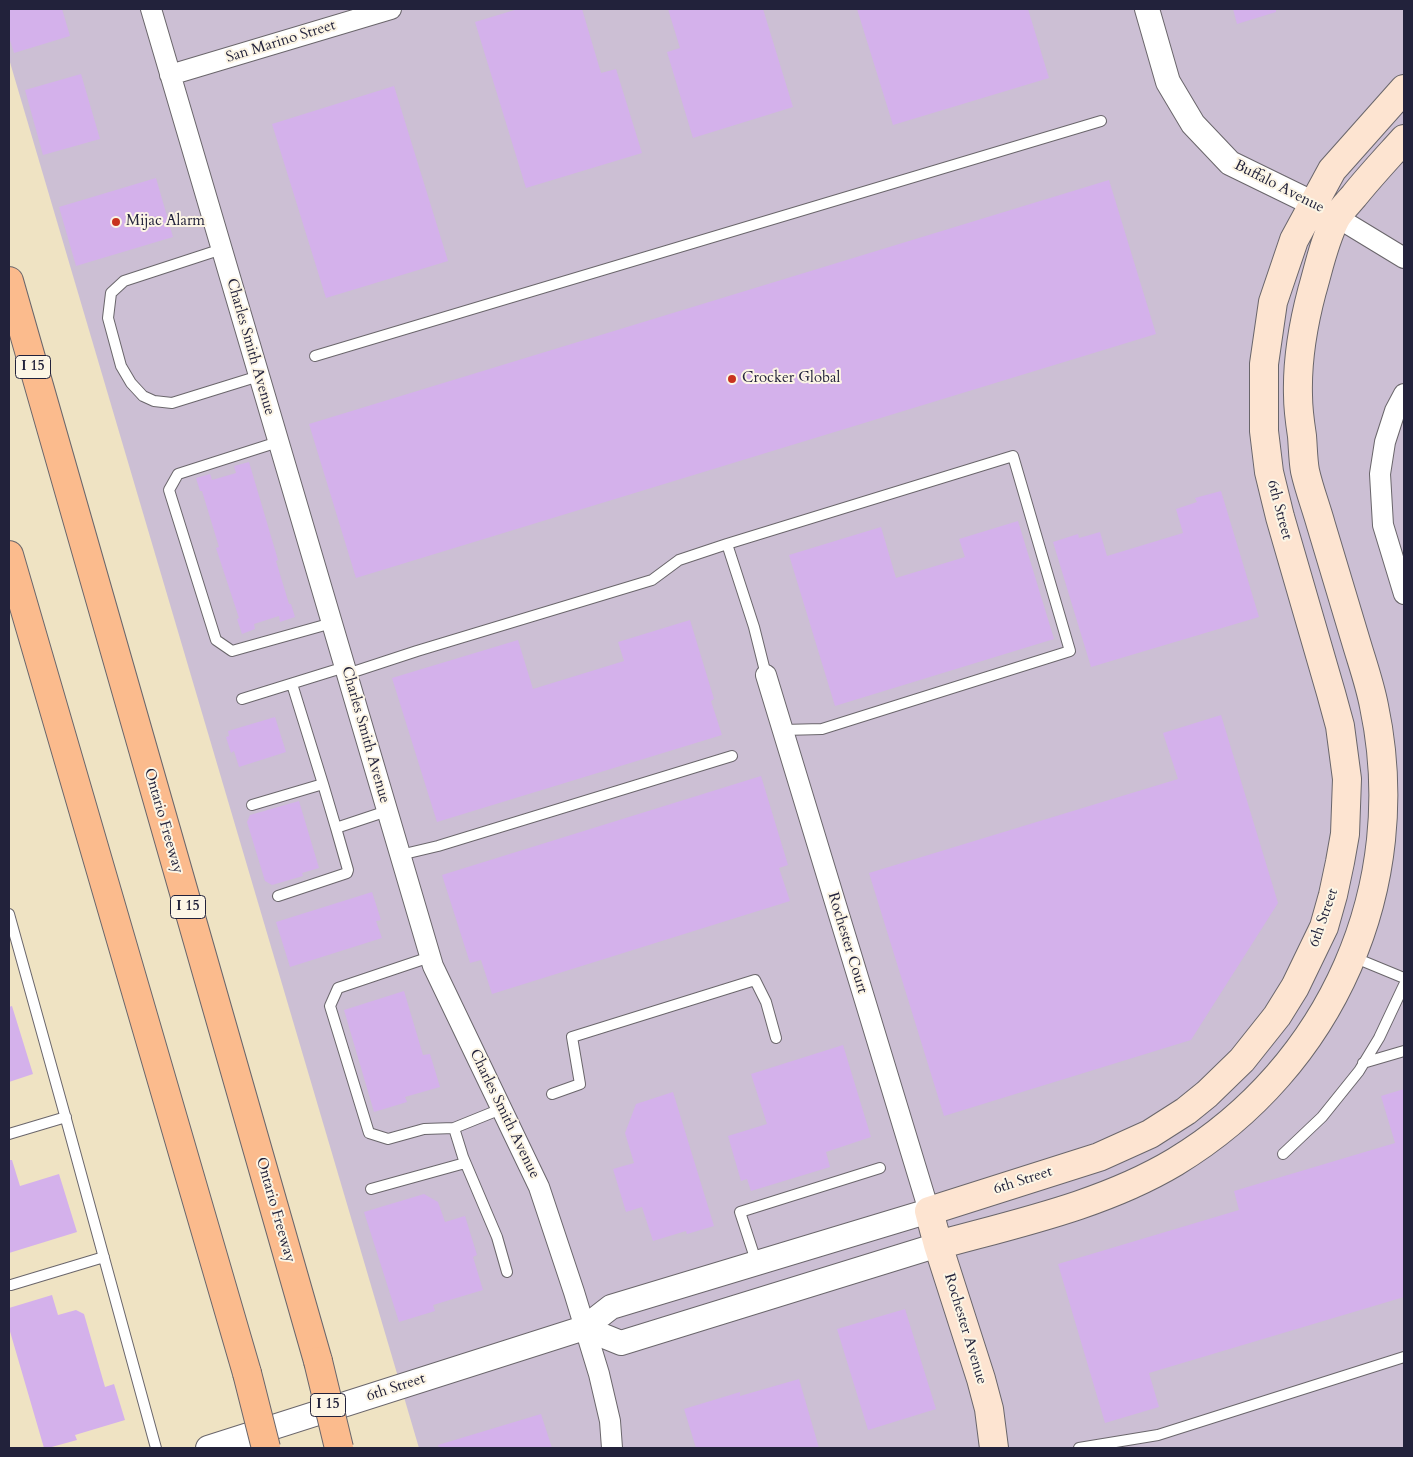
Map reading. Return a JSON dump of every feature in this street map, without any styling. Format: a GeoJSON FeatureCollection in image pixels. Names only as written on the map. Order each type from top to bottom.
{"type":"FeatureCollection","features":[{"type":"Feature","properties":{"kind":"highway","name":"Ontario Freeway"},"geometry":{"type":"LineString","coordinates":[[9,281],[318,1361],[339,1448]]}},
{"type":"Feature","properties":{"kind":"highway"},"geometry":{"type":"LineString","coordinates":[[9,555],[247,1373],[266,1448]]}},
{"type":"Feature","properties":{"kind":"main road","name":"6th Street"},"geometry":{"type":"LineString","coordinates":[[938,1245],[1058,1212],[1102,1197],[1174,1163],[1207,1141],[1264,1092],[1295,1056],[1321,1018],[1353,957],[1372,896],[1383,832],[1384,787],[1381,748],[1374,701],[1306,472],[1298,398],[1299,358],[1306,315],[1322,254],[1332,170],[1404,89]]}},
{"type":"Feature","properties":{"kind":"main road","name":"6th Street"},"geometry":{"type":"LineString","coordinates":[[929,1211],[1098,1158],[1150,1134],[1186,1111],[1207,1094],[1242,1060],[1278,1016],[1295,987],[1324,927],[1333,895],[1345,834],[1347,779],[1340,726],[1280,517],[1269,472],[1264,431],[1264,364],[1273,302],[1294,240],[1326,210],[1365,182],[1404,138]]}},
{"type":"Feature","properties":{"kind":"main road","name":"Rochester Avenue"},"geometry":{"type":"LineString","coordinates":[[929,1211],[981,1379],[989,1409],[994,1448]]}},
{"type":"Feature","properties":{"kind":"street","name":"Charles Smith Avenue"},"geometry":{"type":"LineString","coordinates":[[150,9],[430,957],[539,1187],[574,1292],[605,1399],[610,1422],[612,1448]]}},
{"type":"Feature","properties":{"kind":"street","name":"San Marino Street"},"geometry":{"type":"LineString","coordinates":[[170,75],[391,9]]}},
{"type":"Feature","properties":{"kind":"street","name":"Buffalo Avenue"},"geometry":{"type":"LineString","coordinates":[[1147,9],[1168,82],[1193,124],[1230,163],[1326,210],[1404,258]]}},
{"type":"Feature","properties":{"kind":"street"},"geometry":{"type":"LineString","coordinates":[[1404,394],[1395,411],[1385,442],[1380,474],[1384,525],[1404,594]]}},
{"type":"Feature","properties":{"kind":"street","name":"Rochester Court"},"geometry":{"type":"LineString","coordinates":[[766,675],[929,1211]]}},
{"type":"Feature","properties":{"kind":"street","name":"6th Street"},"geometry":{"type":"LineString","coordinates":[[208,1448],[584,1328],[611,1307],[929,1211]]}},
{"type":"Feature","properties":{"kind":"street","name":"6th Street"},"geometry":{"type":"LineString","coordinates":[[584,1328],[621,1344],[938,1245]]}},
{"type":"Feature","properties":{"kind":"lane"},"geometry":{"type":"LineString","coordinates":[[314,356],[1101,121]]}},
{"type":"Feature","properties":{"kind":"lane"},"geometry":{"type":"LineString","coordinates":[[222,249],[124,281],[111,294],[108,318],[121,366],[131,383],[143,396],[154,401],[172,402],[259,376]]}},
{"type":"Feature","properties":{"kind":"lane"},"geometry":{"type":"LineString","coordinates":[[278,442],[178,474],[170,490],[216,640],[232,651],[332,623]]}},
{"type":"Feature","properties":{"kind":"lane"},"geometry":{"type":"LineString","coordinates":[[242,699],[417,651],[652,580],[679,560],[1013,456],[1070,651],[822,729],[783,730]]}},
{"type":"Feature","properties":{"kind":"lane"},"geometry":{"type":"LineString","coordinates":[[727,544],[754,627],[766,675]]}},
{"type":"Feature","properties":{"kind":"lane"},"geometry":{"type":"LineString","coordinates":[[278,896],[347,873],[348,870],[292,684]]}},
{"type":"Feature","properties":{"kind":"lane"},"geometry":{"type":"LineString","coordinates":[[400,856],[732,756]]}},
{"type":"Feature","properties":{"kind":"lane"},"geometry":{"type":"LineString","coordinates":[[252,805],[323,784]]}},
{"type":"Feature","properties":{"kind":"lane"},"geometry":{"type":"LineString","coordinates":[[336,828],[387,811]]}},
{"type":"Feature","properties":{"kind":"lane"},"geometry":{"type":"LineString","coordinates":[[9,914],[156,1448]]}},
{"type":"Feature","properties":{"kind":"lane"},"geometry":{"type":"LineString","coordinates":[[430,957],[338,988],[330,1006],[369,1133],[388,1139],[424,1129],[454,1128],[501,1108]]}},
{"type":"Feature","properties":{"kind":"lane"},"geometry":{"type":"LineString","coordinates":[[1353,957],[1404,978]]}},
{"type":"Feature","properties":{"kind":"lane"},"geometry":{"type":"LineString","coordinates":[[552,1094],[580,1084],[572,1037],[756,980],[766,1002],[776,1038]]}},
{"type":"Feature","properties":{"kind":"lane"},"geometry":{"type":"LineString","coordinates":[[1283,1154],[1322,1117],[1363,1063],[1379,1038],[1404,985]]}},
{"type":"Feature","properties":{"kind":"lane"},"geometry":{"type":"LineString","coordinates":[[1363,1063],[1404,1051]]}},
{"type":"Feature","properties":{"kind":"lane"},"geometry":{"type":"LineString","coordinates":[[9,1134],[66,1117]]}},
{"type":"Feature","properties":{"kind":"lane"},"geometry":{"type":"LineString","coordinates":[[454,1128],[465,1162],[497,1237],[507,1272]]}},
{"type":"Feature","properties":{"kind":"lane"},"geometry":{"type":"LineString","coordinates":[[371,1189],[465,1162]]}},
{"type":"Feature","properties":{"kind":"lane"},"geometry":{"type":"LineString","coordinates":[[757,1264],[740,1212],[880,1168]]}},
{"type":"Feature","properties":{"kind":"lane"},"geometry":{"type":"LineString","coordinates":[[11,1285],[104,1257]]}},
{"type":"Feature","properties":{"kind":"lane"},"geometry":{"type":"LineString","coordinates":[[1079,1448],[1158,1435],[1404,1357]]}},
{"type":"Feature","properties":{"kind":"shaded area"},"geometry":{"type":"Polygon","coordinates":[[[9,9],[1404,9],[1404,1448],[419,1448],[9,59],[9,9]]]}},
{"type":"Feature","properties":{"kind":"building"},"geometry":{"type":"Polygon","coordinates":[[[9,9],[62,9],[70,36],[14,53],[9,37],[9,9]]]}},
{"type":"Feature","properties":{"kind":"building"},"geometry":{"type":"Polygon","coordinates":[[[518,9],[582,9],[601,73],[616,69],[642,153],[526,188],[475,22],[518,9]]]}},
{"type":"Feature","properties":{"kind":"building"},"geometry":{"type":"Polygon","coordinates":[[[668,9],[763,9],[793,107],[693,138],[667,52],[680,48],[668,9]]]}},
{"type":"Feature","properties":{"kind":"building"},"geometry":{"type":"Polygon","coordinates":[[[857,9],[1028,9],[1049,78],[893,125],[857,9]]]}},
{"type":"Feature","properties":{"kind":"building"},"geometry":{"type":"Polygon","coordinates":[[[1233,9],[1276,9],[1276,12],[1237,24],[1233,9]]]}},
{"type":"Feature","properties":{"kind":"building"},"geometry":{"type":"Polygon","coordinates":[[[81,74],[100,139],[43,155],[25,90],[81,74]]]}},
{"type":"Feature","properties":{"kind":"building"},"geometry":{"type":"Polygon","coordinates":[[[394,86],[448,261],[326,298],[272,124],[394,86]]]}},
{"type":"Feature","properties":{"kind":"building","name":"Mijac Alarm"},"geometry":{"type":"Polygon","coordinates":[[[156,178],[173,237],[76,266],[59,207],[156,178]]]}},
{"type":"Feature","properties":{"kind":"building","name":"Crocker Global"},"geometry":{"type":"Polygon","coordinates":[[[1109,180],[1156,334],[356,578],[309,424],[1109,180]]]}},
{"type":"Feature","properties":{"kind":"building"},"geometry":{"type":"Polygon","coordinates":[[[249,462],[278,560],[276,561],[289,604],[291,604],[295,617],[280,622],[279,616],[254,624],[255,629],[242,634],[237,619],[239,618],[216,548],[219,547],[202,491],[200,491],[196,478],[210,474],[212,480],[236,473],[234,466],[249,462]]]}},
{"type":"Feature","properties":{"kind":"building"},"geometry":{"type":"Polygon","coordinates":[[[1221,491],[1259,617],[1091,667],[1053,542],[1078,534],[1079,538],[1100,532],[1107,556],[1183,533],[1176,509],[1197,502],[1195,498],[1221,491]]]}},
{"type":"Feature","properties":{"kind":"building"},"geometry":{"type":"Polygon","coordinates":[[[1018,521],[1054,639],[835,706],[789,555],[881,527],[896,578],[965,557],[959,539],[1018,521]]]}},
{"type":"Feature","properties":{"kind":"building"},"geometry":{"type":"Polygon","coordinates":[[[690,620],[714,699],[711,701],[722,735],[437,822],[392,678],[518,640],[533,689],[624,661],[618,642],[690,620]]]}},
{"type":"Feature","properties":{"kind":"building"},"geometry":{"type":"Polygon","coordinates":[[[1221,715],[1278,903],[1191,1040],[944,1116],[869,873],[1178,779],[1163,733],[1221,715]]]}},
{"type":"Feature","properties":{"kind":"building"},"geometry":{"type":"Polygon","coordinates":[[[275,717],[286,752],[239,767],[234,751],[231,753],[226,737],[229,736],[228,731],[275,717]]]}},
{"type":"Feature","properties":{"kind":"building"},"geometry":{"type":"Polygon","coordinates":[[[761,776],[788,865],[779,868],[790,901],[492,994],[481,960],[470,963],[442,875],[761,776]]]}},
{"type":"Feature","properties":{"kind":"building"},"geometry":{"type":"Polygon","coordinates":[[[299,801],[319,868],[302,873],[303,876],[272,885],[265,881],[247,822],[250,815],[299,801]]]}},
{"type":"Feature","properties":{"kind":"building"},"geometry":{"type":"Polygon","coordinates":[[[372,892],[381,920],[376,921],[382,938],[290,967],[276,922],[372,892]]]}},
{"type":"Feature","properties":{"kind":"building"},"geometry":{"type":"Polygon","coordinates":[[[404,991],[423,1055],[430,1054],[440,1087],[405,1097],[407,1102],[374,1112],[344,1010],[404,991]]]}},
{"type":"Feature","properties":{"kind":"building"},"geometry":{"type":"Polygon","coordinates":[[[12,1006],[33,1074],[9,1082],[9,1007],[12,1006]]]}},
{"type":"Feature","properties":{"kind":"building"},"geometry":{"type":"Polygon","coordinates":[[[843,1045],[871,1137],[826,1152],[830,1167],[751,1191],[747,1179],[741,1181],[728,1136],[767,1124],[751,1074],[843,1045]]]}},
{"type":"Feature","properties":{"kind":"building"},"geometry":{"type":"Polygon","coordinates":[[[1404,1089],[1404,1297],[1149,1373],[1159,1407],[1105,1423],[1058,1264],[1239,1210],[1234,1191],[1395,1143],[1381,1096],[1404,1089]]]}},
{"type":"Feature","properties":{"kind":"building"},"geometry":{"type":"Polygon","coordinates":[[[673,1092],[714,1226],[687,1234],[686,1231],[653,1241],[642,1207],[626,1212],[613,1169],[634,1163],[625,1133],[636,1104],[673,1092]]]}},
{"type":"Feature","properties":{"kind":"building"},"geometry":{"type":"Polygon","coordinates":[[[9,1160],[12,1160],[20,1186],[59,1174],[77,1232],[9,1253],[9,1160]]]}},
{"type":"Feature","properties":{"kind":"building"},"geometry":{"type":"Polygon","coordinates":[[[424,1194],[438,1202],[445,1222],[465,1216],[477,1255],[473,1257],[483,1290],[433,1305],[435,1311],[399,1322],[364,1212],[424,1194]]]}},
{"type":"Feature","properties":{"kind":"building"},"geometry":{"type":"Polygon","coordinates":[[[52,1295],[58,1315],[76,1310],[84,1314],[105,1387],[114,1384],[125,1420],[75,1435],[77,1440],[44,1448],[9,1328],[9,1308],[52,1295]]]}},
{"type":"Feature","properties":{"kind":"building"},"geometry":{"type":"Polygon","coordinates":[[[905,1309],[936,1409],[868,1430],[837,1329],[905,1309]]]}},
{"type":"Feature","properties":{"kind":"building"},"geometry":{"type":"Polygon","coordinates":[[[799,1379],[819,1448],[696,1448],[684,1409],[740,1392],[740,1396],[799,1379]]]}},
{"type":"Feature","properties":{"kind":"building"},"geometry":{"type":"Polygon","coordinates":[[[541,1414],[552,1448],[439,1448],[438,1445],[541,1414]]]}},
{"type":"Feature","properties":{"kind":"place","name":"Mijac Alarm"},"geometry":{"type":"Point","coordinates":[116,222]}},
{"type":"Feature","properties":{"kind":"place","name":"Crocker Global"},"geometry":{"type":"Point","coordinates":[732,379]}}]}
